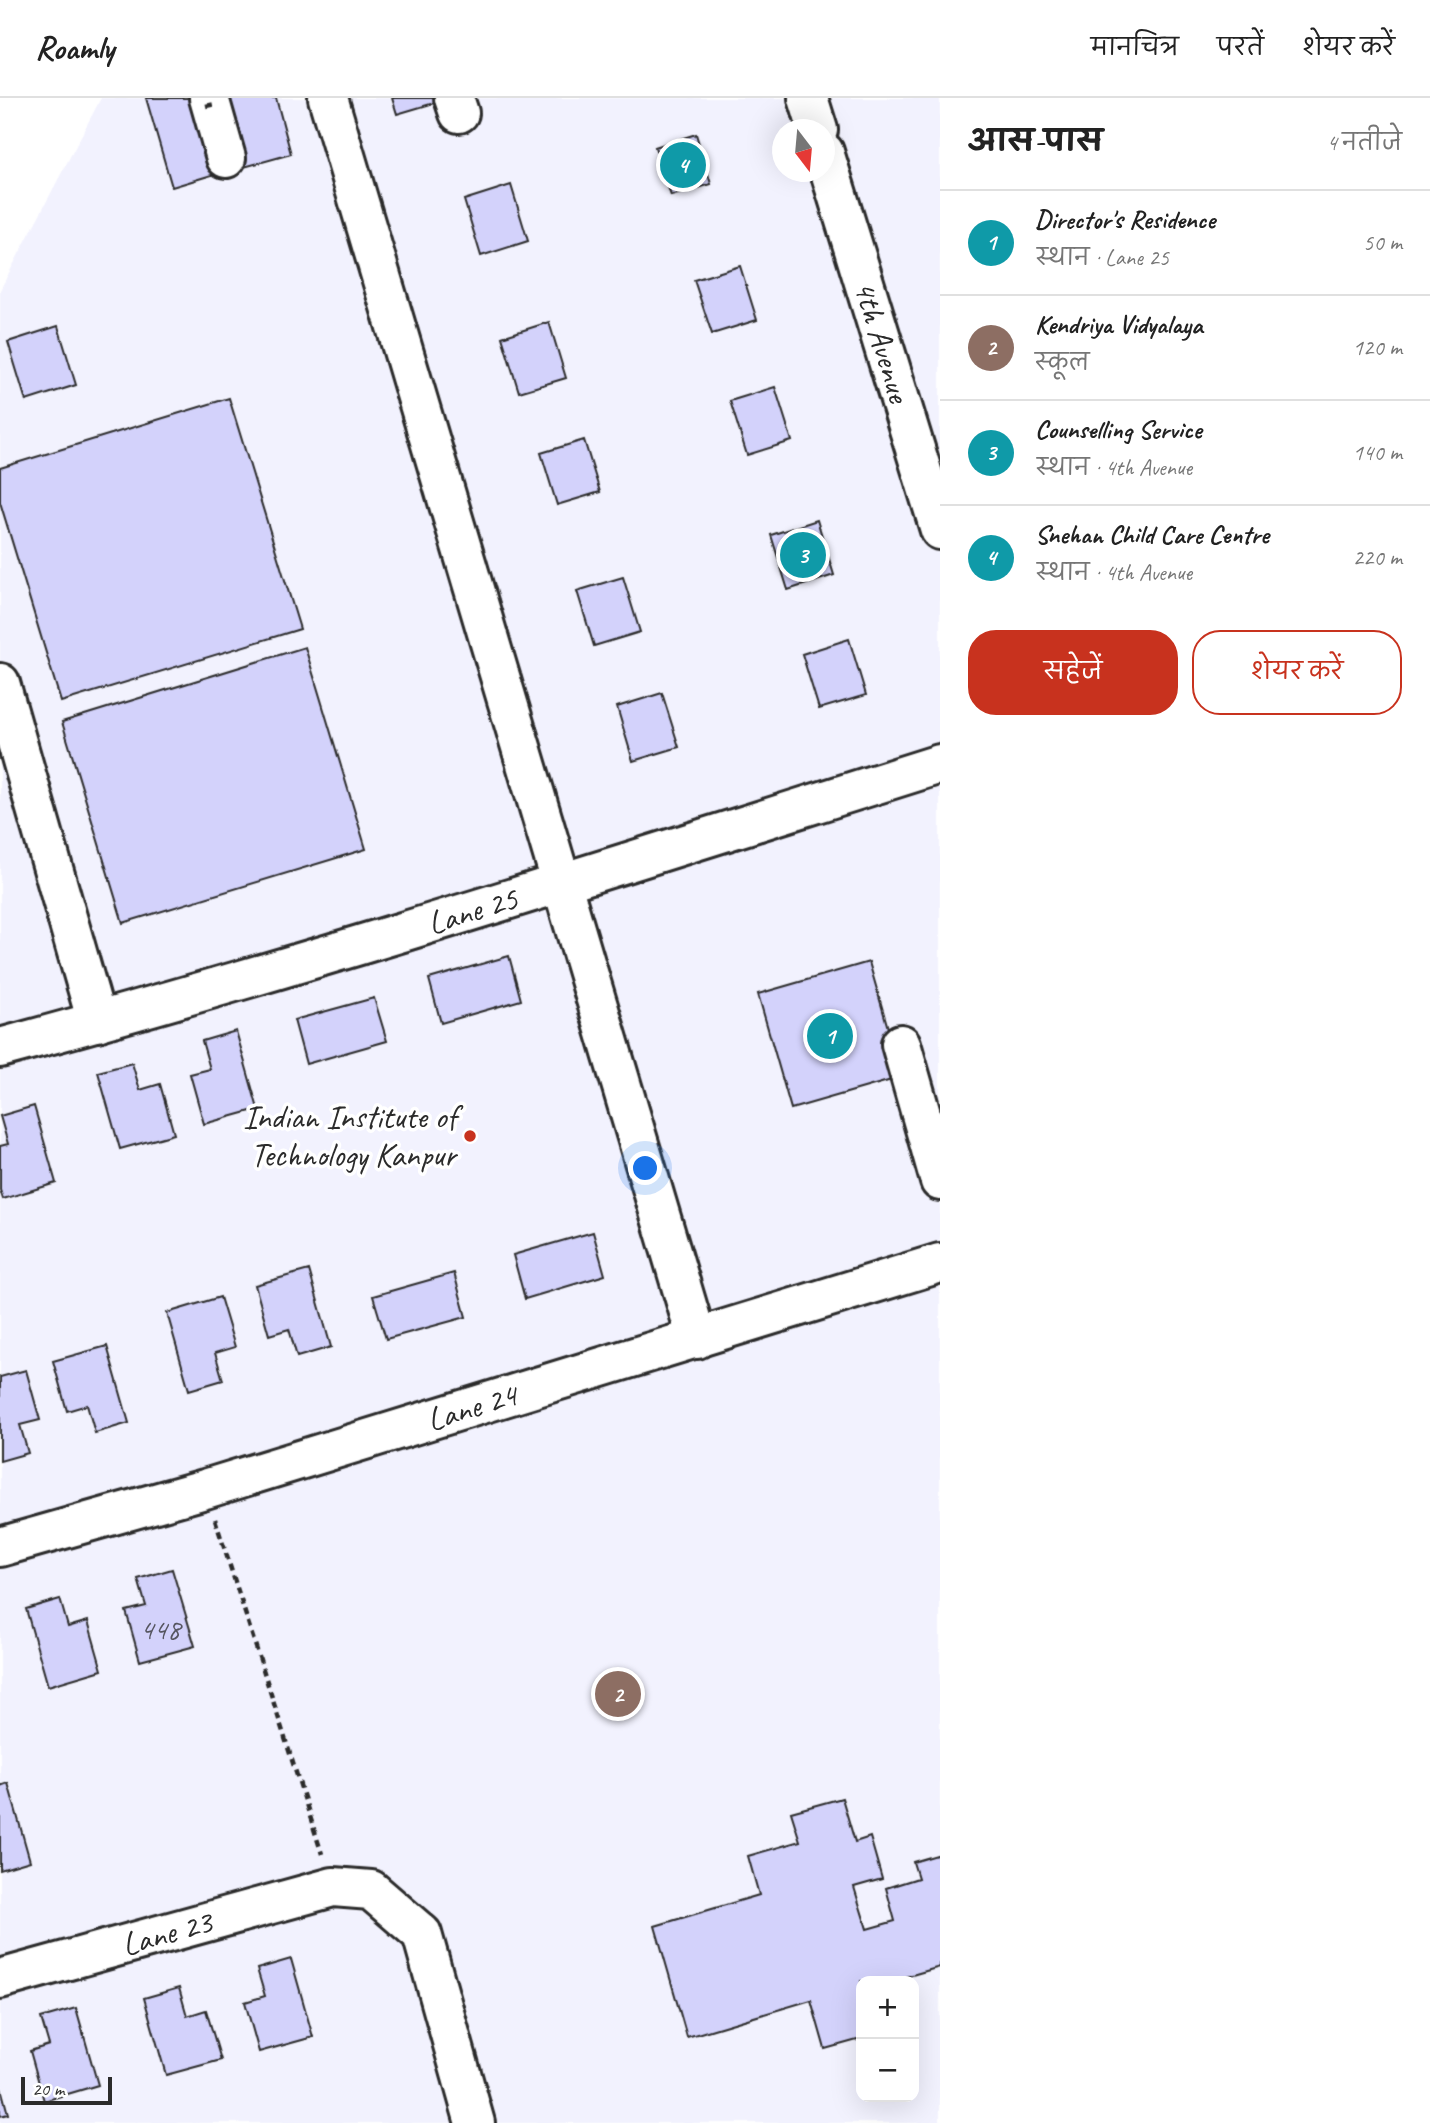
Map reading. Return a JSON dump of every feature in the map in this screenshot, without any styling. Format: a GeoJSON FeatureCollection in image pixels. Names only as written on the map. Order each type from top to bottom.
{"type":"FeatureCollection","features":[{"type":"Feature","properties":{"kind":"street"},"geometry":{"type":"LineString","coordinates":[[328,98],[697,1339]]}},
{"type":"Feature","properties":{"kind":"street"},"geometry":{"type":"LineString","coordinates":[[808,98],[815,119]]}},
{"type":"Feature","properties":{"kind":"street"},"geometry":{"type":"LineString","coordinates":[[210,103],[226,158]]}},
{"type":"Feature","properties":{"kind":"street","name":"4th Avenue"},"geometry":{"type":"LineString","coordinates":[[833,182],[940,530]]}},
{"type":"Feature","properties":{"kind":"street"},"geometry":{"type":"LineString","coordinates":[[0,683],[97,1022]]}},
{"type":"Feature","properties":{"kind":"street","name":"Lane 25"},"geometry":{"type":"LineString","coordinates":[[0,1048],[97,1022],[562,883],[940,764]]}},
{"type":"Feature","properties":{"kind":"street"},"geometry":{"type":"LineString","coordinates":[[901,1044],[940,1181]]}},
{"type":"Feature","properties":{"kind":"street","name":"Lane 24"},"geometry":{"type":"LineString","coordinates":[[0,1547],[205,1489],[940,1263]]}},
{"type":"Feature","properties":{"kind":"street","name":"Lane 23"},"geometry":{"type":"LineString","coordinates":[[0,1979],[333,1887],[371,1890],[422,1934],[475,2123]]}},
{"type":"Feature","properties":{"kind":"path"},"geometry":{"type":"LineString","coordinates":[[205,1489],[333,1887]]}},
{"type":"Feature","properties":{"kind":"shaded area","name":"Indian Institute of Technology Kanpur"},"geometry":{"type":"Polygon","coordinates":[[[101,98],[940,98],[940,2123],[0,2123],[0,290],[101,98]]]}},
{"type":"Feature","properties":{"kind":"building"},"geometry":{"type":"Polygon","coordinates":[[[146,98],[204,98],[225,171],[172,187],[146,98]]]}},
{"type":"Feature","properties":{"kind":"building"},"geometry":{"type":"Polygon","coordinates":[[[213,98],[276,98],[291,154],[233,170],[213,98]]]}},
{"type":"Feature","properties":{"kind":"building"},"geometry":{"type":"Polygon","coordinates":[[[392,98],[451,98],[397,114],[392,98]]]}},
{"type":"Feature","properties":{"kind":"building"},"geometry":{"type":"Polygon","coordinates":[[[696,134],[711,184],[671,196],[655,147],[696,134]]]}},
{"type":"Feature","properties":{"kind":"building"},"geometry":{"type":"Polygon","coordinates":[[[511,185],[528,241],[481,256],[464,200],[511,185]]]}},
{"type":"Feature","properties":{"kind":"building"},"geometry":{"type":"Polygon","coordinates":[[[740,266],[757,320],[712,334],[694,280],[740,266]]]}},
{"type":"Feature","properties":{"kind":"building"},"geometry":{"type":"Polygon","coordinates":[[[549,322],[566,378],[519,392],[502,337],[549,322]]]}},
{"type":"Feature","properties":{"kind":"building"},"geometry":{"type":"Polygon","coordinates":[[[58,326],[76,385],[26,401],[8,342],[58,326]]]}},
{"type":"Feature","properties":{"kind":"building"},"geometry":{"type":"Polygon","coordinates":[[[775,387],[792,441],[747,455],[730,401],[775,387]]]}},
{"type":"Feature","properties":{"kind":"building"},"geometry":{"type":"Polygon","coordinates":[[[229,398],[300,629],[61,702],[0,502],[0,468],[229,398]]]}},
{"type":"Feature","properties":{"kind":"building"},"geometry":{"type":"Polygon","coordinates":[[[584,440],[600,492],[557,505],[541,453],[584,440]]]}},
{"type":"Feature","properties":{"kind":"building"},"geometry":{"type":"Polygon","coordinates":[[[817,520],[834,575],[788,590],[771,535],[817,520]]]}},
{"type":"Feature","properties":{"kind":"building"},"geometry":{"type":"Polygon","coordinates":[[[623,577],[640,632],[594,646],[577,591],[623,577]]]}},
{"type":"Feature","properties":{"kind":"building"},"geometry":{"type":"Polygon","coordinates":[[[849,639],[866,695],[819,709],[802,654],[849,639]]]}},
{"type":"Feature","properties":{"kind":"building"},"geometry":{"type":"Polygon","coordinates":[[[305,647],[366,849],[123,923],[62,722],[305,647]]]}},
{"type":"Feature","properties":{"kind":"building"},"geometry":{"type":"Polygon","coordinates":[[[662,693],[679,747],[633,761],[617,707],[662,693]]]}},
{"type":"Feature","properties":{"kind":"building"},"geometry":{"type":"Polygon","coordinates":[[[509,956],[521,1000],[441,1023],[429,979],[509,956]]]}},
{"type":"Feature","properties":{"kind":"building"},"geometry":{"type":"Polygon","coordinates":[[[869,962],[902,1077],[791,1109],[758,994],[869,962]]]}},
{"type":"Feature","properties":{"kind":"building"},"geometry":{"type":"Polygon","coordinates":[[[374,998],[387,1041],[306,1064],[294,1020],[374,998]]]}},
{"type":"Feature","properties":{"kind":"building"},"geometry":{"type":"Polygon","coordinates":[[[236,1031],[258,1109],[204,1124],[190,1074],[210,1069],[202,1041],[236,1031]]]}},
{"type":"Feature","properties":{"kind":"building"},"geometry":{"type":"Polygon","coordinates":[[[132,1063],[140,1090],[160,1084],[174,1134],[120,1149],[98,1072],[132,1063]]]}},
{"type":"Feature","properties":{"kind":"building"},"geometry":{"type":"Polygon","coordinates":[[[34,1106],[56,1183],[3,1199],[0,1190],[0,1146],[8,1144],[0,1116],[34,1106]]]}},
{"type":"Feature","properties":{"kind":"building"},"geometry":{"type":"Polygon","coordinates":[[[593,1232],[605,1275],[525,1299],[513,1255],[593,1232]]]}},
{"type":"Feature","properties":{"kind":"building"},"geometry":{"type":"Polygon","coordinates":[[[309,1270],[331,1347],[297,1357],[289,1329],[269,1335],[255,1285],[309,1270]]]}},
{"type":"Feature","properties":{"kind":"building"},"geometry":{"type":"Polygon","coordinates":[[[454,1273],[466,1317],[386,1339],[373,1296],[454,1273]]]}},
{"type":"Feature","properties":{"kind":"building"},"geometry":{"type":"Polygon","coordinates":[[[220,1297],[235,1347],[215,1353],[223,1380],[189,1390],[167,1313],[220,1297]]]}},
{"type":"Feature","properties":{"kind":"building"},"geometry":{"type":"Polygon","coordinates":[[[107,1346],[129,1423],[95,1433],[87,1405],[67,1411],[53,1361],[107,1346]]]}},
{"type":"Feature","properties":{"kind":"building"},"geometry":{"type":"Polygon","coordinates":[[[26,1370],[40,1420],[20,1425],[28,1453],[0,1461],[0,1377],[26,1370]]]}},
{"type":"Feature","properties":{"kind":"building"},"geometry":{"type":"Polygon","coordinates":[[[172,1569],[195,1646],[140,1661],[126,1611],[146,1606],[138,1579],[172,1569]]]}},
{"type":"Feature","properties":{"kind":"building"},"geometry":{"type":"Polygon","coordinates":[[[60,1599],[68,1627],[88,1621],[102,1670],[48,1686],[26,1609],[60,1599]]]}},
{"type":"Feature","properties":{"kind":"building"},"geometry":{"type":"Polygon","coordinates":[[[8,1783],[30,1861],[0,1870],[0,1786],[8,1783]]]}},
{"type":"Feature","properties":{"kind":"building"},"geometry":{"type":"Polygon","coordinates":[[[842,1798],[855,1842],[870,1837],[882,1879],[854,1887],[867,1929],[895,1921],[886,1888],[918,1878],[913,1862],[940,1854],[940,1967],[908,1976],[856,1976],[856,2040],[825,2049],[811,2000],[687,2037],[655,1926],[759,1895],[748,1856],[800,1841],[791,1812],[842,1798]]]}},
{"type":"Feature","properties":{"kind":"building"},"geometry":{"type":"Polygon","coordinates":[[[291,1959],[313,2037],[259,2052],[245,2002],[265,1996],[257,1969],[291,1959]]]}},
{"type":"Feature","properties":{"kind":"building"},"geometry":{"type":"Polygon","coordinates":[[[179,1988],[187,2016],[206,2010],[221,2060],[166,2075],[144,1998],[179,1988]]]}},
{"type":"Feature","properties":{"kind":"building"},"geometry":{"type":"Polygon","coordinates":[[[76,2008],[98,2085],[44,2101],[30,2051],[49,2045],[41,2018],[76,2008]]]}},
{"type":"Feature","properties":{"kind":"building"},"geometry":{"type":"Polygon","coordinates":[[[0,2084],[8,2114],[0,2116],[0,2084]]]}},
{"type":"Feature","properties":{"kind":"place","name":"Snehan Child Care Centre"},"geometry":{"type":"Point","coordinates":[683,165]}},
{"type":"Feature","properties":{"kind":"place","name":"Counselling Service"},"geometry":{"type":"Point","coordinates":[803,555]}},
{"type":"Feature","properties":{"kind":"place","name":"Director's Residence"},"geometry":{"type":"Point","coordinates":[830,1036]}},
{"type":"Feature","properties":{"kind":"place","name":"Indian Institute of Technology Kanpur"},"geometry":{"type":"Point","coordinates":[470,1136]}},
{"type":"Feature","properties":{"kind":"place","name":"Kendriya Vidyalaya"},"geometry":{"type":"Point","coordinates":[618,1694]}}]}
